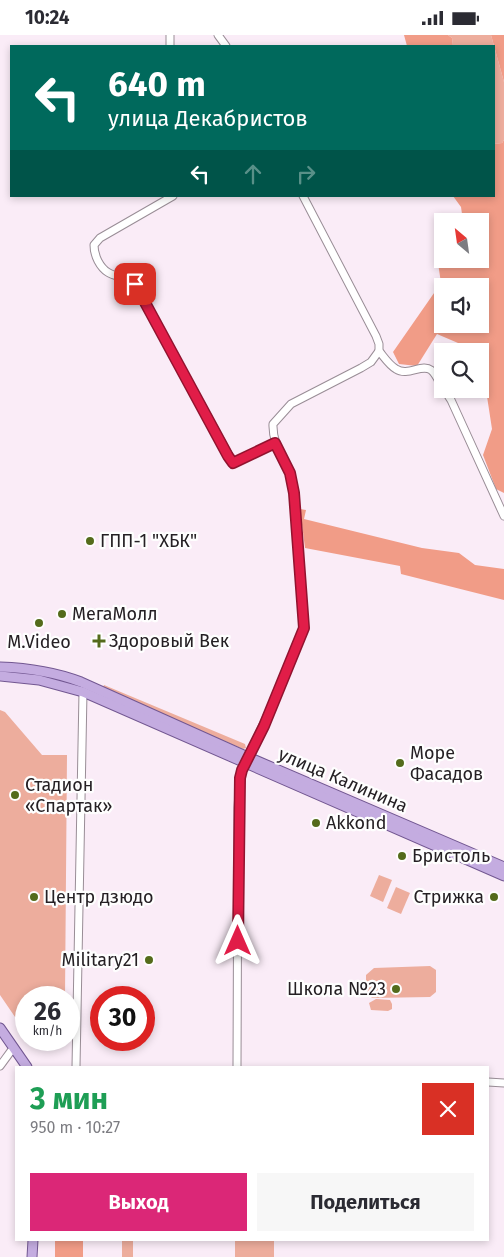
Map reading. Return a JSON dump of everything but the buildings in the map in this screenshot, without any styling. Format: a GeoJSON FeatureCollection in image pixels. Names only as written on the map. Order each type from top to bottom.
{"type":"FeatureCollection","features":[{"type":"Feature","properties":{"kind":"main road","name":"улица Калинина"},"geometry":{"type":"LineString","coordinates":[[0,667],[38,670],[74,679],[247,760],[504,876]]}},
{"type":"Feature","properties":{"kind":"main road","name":"улица Калинина"},"geometry":{"type":"LineString","coordinates":[[0,675],[39,680],[84,692],[504,867]]}},
{"type":"Feature","properties":{"kind":"main road"},"geometry":{"type":"LineString","coordinates":[[0,1028],[26,1066]]}},
{"type":"Feature","properties":{"kind":"main road"},"geometry":{"type":"LineString","coordinates":[[0,1036],[21,1066]]}},
{"type":"Feature","properties":{"kind":"main road"},"geometry":{"type":"LineString","coordinates":[[28,1241],[28,1257]]}},
{"type":"Feature","properties":{"kind":"main road"},"geometry":{"type":"LineString","coordinates":[[32,1257],[33,1241]]}},
{"type":"Feature","properties":{"kind":"street"},"geometry":{"type":"LineString","coordinates":[[171,197],[100,238],[94,245],[95,254],[108,273],[130,280],[135,284],[233,463],[275,443]]}},
{"type":"Feature","properties":{"kind":"street"},"geometry":{"type":"LineString","coordinates":[[304,197],[376,336],[380,351],[396,369],[411,372],[428,368],[434,374]]}},
{"type":"Feature","properties":{"kind":"street"},"geometry":{"type":"LineString","coordinates":[[237,1066],[238,808],[240,778],[304,628],[299,547],[291,477],[275,443],[273,424],[285,409],[301,398],[361,368],[370,362],[380,351]]}},
{"type":"Feature","properties":{"kind":"street"},"geometry":{"type":"LineString","coordinates":[[450,398],[504,516]]}},
{"type":"Feature","properties":{"kind":"street"},"geometry":{"type":"LineString","coordinates":[[76,1066],[84,692]]}},
{"type":"Feature","properties":{"kind":"street"},"geometry":{"type":"LineString","coordinates":[[0,1066],[11,1051]]}},
{"type":"Feature","properties":{"kind":"street"},"geometry":{"type":"LineString","coordinates":[[489,1082],[504,1083]]}},
{"type":"Feature","properties":{"kind":"shaded area"},"geometry":{"type":"Polygon","coordinates":[[[404,35],[448,35],[452,38],[453,45],[407,45],[404,35]]]}},
{"type":"Feature","properties":{"kind":"shaded area"},"geometry":{"type":"Polygon","coordinates":[[[448,35],[491,35],[494,45],[453,45],[452,38],[448,35]]]}},
{"type":"Feature","properties":{"kind":"shaded area"},"geometry":{"type":"Polygon","coordinates":[[[491,35],[504,35],[504,82],[495,45],[491,35]]]}},
{"type":"Feature","properties":{"kind":"shaded area"},"geometry":{"type":"Polygon","coordinates":[[[495,49],[504,82],[504,140],[502,143],[495,144],[495,49]]]}},
{"type":"Feature","properties":{"kind":"shaded area"},"geometry":{"type":"Polygon","coordinates":[[[504,140],[504,493],[496,489],[483,455],[492,429],[487,398],[489,398],[489,343],[458,343],[437,334],[417,366],[399,364],[393,352],[434,293],[434,333],[489,333],[489,278],[440,278],[439,268],[489,268],[489,213],[462,213],[461,207],[454,197],[495,197],[495,144],[502,143],[504,140]]]}},
{"type":"Feature","properties":{"kind":"shaded area"},"geometry":{"type":"Polygon","coordinates":[[[300,509],[306,510],[304,519],[422,548],[459,553],[475,565],[504,569],[504,600],[401,574],[400,566],[305,548],[300,509]]]}},
{"type":"Feature","properties":{"kind":"shaded area"},"geometry":{"type":"Polygon","coordinates":[[[104,685],[245,744],[246,748],[243,749],[106,690],[103,687],[104,685]]]}},
{"type":"Feature","properties":{"kind":"shaded area"},"geometry":{"type":"Polygon","coordinates":[[[0,710],[5,712],[42,755],[67,755],[65,986],[15,986],[15,1017],[0,995],[0,710]]]}},
{"type":"Feature","properties":{"kind":"shaded area"},"geometry":{"type":"Polygon","coordinates":[[[379,875],[392,880],[383,902],[370,896],[379,875]]]}},
{"type":"Feature","properties":{"kind":"shaded area"},"geometry":{"type":"Polygon","coordinates":[[[396,887],[410,893],[401,914],[387,908],[396,887]]]}},
{"type":"Feature","properties":{"kind":"shaded area"},"geometry":{"type":"Polygon","coordinates":[[[430,966],[436,970],[436,992],[430,997],[372,998],[366,992],[366,975],[374,968],[430,966]]]}},
{"type":"Feature","properties":{"kind":"shaded area"},"geometry":{"type":"Polygon","coordinates":[[[376,999],[390,1000],[392,1009],[388,1011],[371,1010],[369,1003],[376,999]]]}},
{"type":"Feature","properties":{"kind":"shaded area"},"geometry":{"type":"Polygon","coordinates":[[[55,1241],[83,1241],[83,1257],[55,1257],[55,1241]]]}},
{"type":"Feature","properties":{"kind":"shaded area"},"geometry":{"type":"Polygon","coordinates":[[[122,1241],[133,1241],[133,1257],[122,1257],[122,1241]]]}},
{"type":"Feature","properties":{"kind":"shaded area"},"geometry":{"type":"Polygon","coordinates":[[[235,1241],[274,1241],[274,1257],[235,1257],[235,1241]]]}},
{"type":"Feature","properties":{"kind":"place","name":"ГПП-1 \"ХБК\""},"geometry":{"type":"Point","coordinates":[90,541]}},
{"type":"Feature","properties":{"kind":"place","name":"МегаМолл"},"geometry":{"type":"Point","coordinates":[62,614]}},
{"type":"Feature","properties":{"kind":"place","name":"M.Video"},"geometry":{"type":"Point","coordinates":[39,623]}},
{"type":"Feature","properties":{"kind":"place","name":"Здоровый Век"},"geometry":{"type":"Point","coordinates":[99,641]}},
{"type":"Feature","properties":{"kind":"place","name":"Море Фасадов"},"geometry":{"type":"Point","coordinates":[400,763]}},
{"type":"Feature","properties":{"kind":"place","name":"Стадион «Спартак»"},"geometry":{"type":"Point","coordinates":[15,795]}},
{"type":"Feature","properties":{"kind":"place","name":"Akkond"},"geometry":{"type":"Point","coordinates":[316,823]}},
{"type":"Feature","properties":{"kind":"place","name":"Бристоль"},"geometry":{"type":"Point","coordinates":[402,856]}},
{"type":"Feature","properties":{"kind":"place","name":"Центр дзюдо"},"geometry":{"type":"Point","coordinates":[34,897]}},
{"type":"Feature","properties":{"kind":"place","name":"Стрижка"},"geometry":{"type":"Point","coordinates":[494,897]}},
{"type":"Feature","properties":{"kind":"place","name":"Military21"},"geometry":{"type":"Point","coordinates":[149,960]}},
{"type":"Feature","properties":{"kind":"place","name":"Школа №23"},"geometry":{"type":"Point","coordinates":[396,989]}},
{"type":"Feature","properties":{"kind":"route"},"geometry":{"type":"LineString","coordinates":[[135,284],[233,463],[275,443],[290,473],[293,484],[304,628],[240,778],[238,808],[238,941]]}}]}
